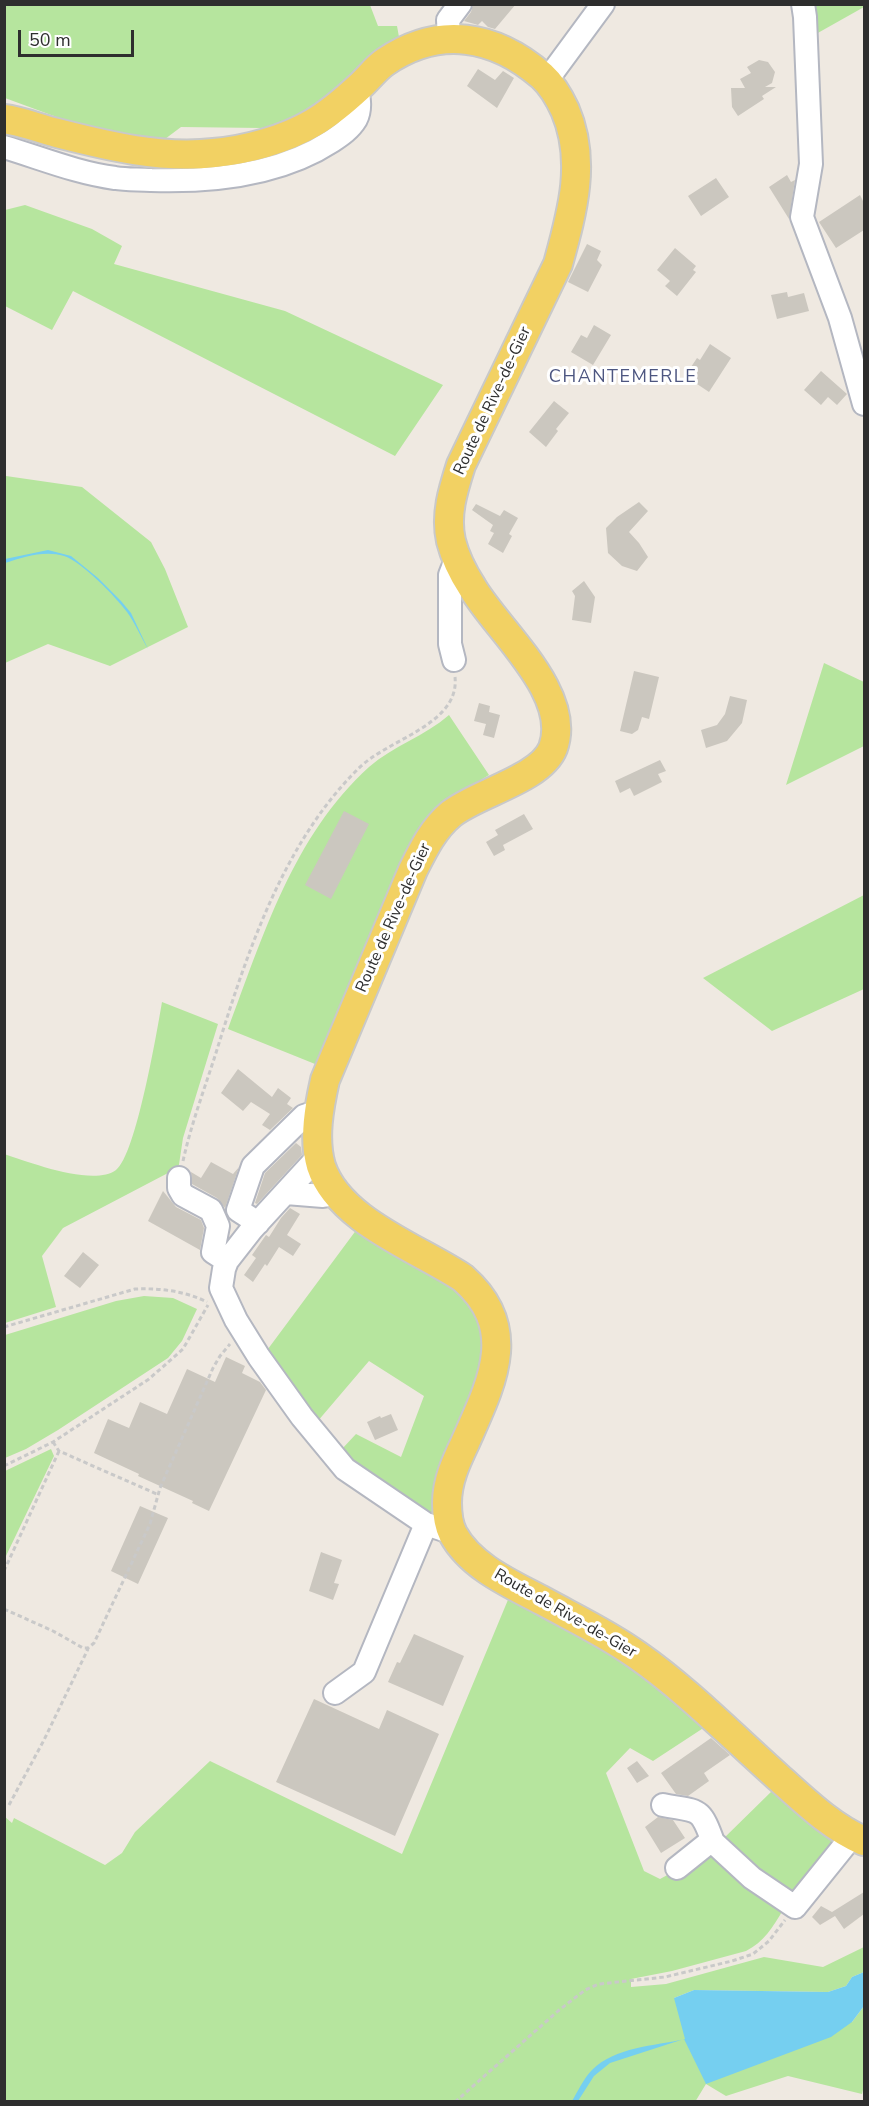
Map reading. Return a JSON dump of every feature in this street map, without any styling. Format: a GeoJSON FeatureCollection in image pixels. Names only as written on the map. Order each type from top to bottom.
{"type":"FeatureCollection","features":[{"type":"Feature","properties":{"kind":"main road","name":"Route de Rive-de-Gier"},"geometry":{"type":"LineString","coordinates":[[4,119],[138,152],[214,153],[291,134],[313,123],[384,63],[427,41],[449,39],[477,40],[506,51],[530,65],[547,80],[558,94],[572,124],[577,150],[576,190],[558,264],[461,465],[451,498],[449,521],[457,557],[472,588],[521,653],[546,691],[554,712],[556,732],[552,750],[530,773],[471,800],[451,814],[439,825],[426,846],[413,870],[325,1080],[319,1111],[319,1156],[329,1185],[348,1208],[463,1278],[483,1300],[494,1321],[497,1353],[491,1382],[453,1469],[447,1491],[447,1516],[453,1533],[467,1552],[496,1576],[637,1654],[694,1701],[819,1814],[859,1838]]}},
{"type":"Feature","properties":{"kind":"street"},"geometry":{"type":"LineString","coordinates":[[449,39],[448,20],[460,4]]}},
{"type":"Feature","properties":{"kind":"street"},"geometry":{"type":"LineString","coordinates":[[547,80],[603,4]]}},
{"type":"Feature","properties":{"kind":"street"},"geometry":{"type":"LineString","coordinates":[[803,4],[811,164],[802,217],[840,318],[864,404]]}},
{"type":"Feature","properties":{"kind":"street"},"geometry":{"type":"LineString","coordinates":[[4,147],[81,171],[116,179],[184,181],[222,178],[298,160],[338,137],[356,119],[360,105],[357,88]]}},
{"type":"Feature","properties":{"kind":"street"},"geometry":{"type":"LineString","coordinates":[[454,660],[450,644],[450,575],[457,557]]}},
{"type":"Feature","properties":{"kind":"street"},"geometry":{"type":"LineString","coordinates":[[258,1223],[238,1210],[253,1166],[304,1116],[319,1111]]}},
{"type":"Feature","properties":{"kind":"street"},"geometry":{"type":"LineString","coordinates":[[319,1156],[227,1261],[215,1295],[236,1320],[302,1417],[345,1469],[426,1524],[453,1533]]}},
{"type":"Feature","properties":{"kind":"street"},"geometry":{"type":"LineString","coordinates":[[179,1178],[179,1188],[183,1195],[211,1210],[218,1226],[213,1252],[227,1261]]}},
{"type":"Feature","properties":{"kind":"street"},"geometry":{"type":"LineString","coordinates":[[286,1193],[323,1196],[336,1194]]}},
{"type":"Feature","properties":{"kind":"street"},"geometry":{"type":"LineString","coordinates":[[334,1693],[364,1672],[426,1524]]}},
{"type":"Feature","properties":{"kind":"street"},"geometry":{"type":"LineString","coordinates":[[663,1805],[699,1813],[705,1819],[713,1842],[752,1878],[795,1907],[859,1838]]}},
{"type":"Feature","properties":{"kind":"street"},"geometry":{"type":"LineString","coordinates":[[677,1868],[707,1844],[713,1842]]}},
{"type":"Feature","properties":{"kind":"path"},"geometry":{"type":"LineString","coordinates":[[179,1178],[186,1145],[244,970],[272,899],[294,854],[320,813],[360,767],[385,748],[430,724],[448,708],[456,683],[454,660]]}},
{"type":"Feature","properties":{"kind":"path"},"geometry":{"type":"LineString","coordinates":[[4,1327],[135,1289],[155,1288],[195,1296],[215,1295]]}},
{"type":"Feature","properties":{"kind":"path"},"geometry":{"type":"LineString","coordinates":[[4,1466],[53,1442],[149,1379],[169,1363],[190,1339],[215,1295]]}},
{"type":"Feature","properties":{"kind":"path"},"geometry":{"type":"LineString","coordinates":[[9,1805],[44,1740],[88,1648],[94,1643],[150,1524],[159,1495],[219,1356],[244,1333]]}},
{"type":"Feature","properties":{"kind":"path"},"geometry":{"type":"LineString","coordinates":[[53,1442],[59,1451],[159,1495]]}},
{"type":"Feature","properties":{"kind":"path"},"geometry":{"type":"LineString","coordinates":[[4,1571],[59,1451]]}},
{"type":"Feature","properties":{"kind":"path"},"geometry":{"type":"LineString","coordinates":[[4,1609],[53,1631],[83,1648],[88,1648]]}},
{"type":"Feature","properties":{"kind":"path"},"geometry":{"type":"LineString","coordinates":[[455,2102],[585,1990],[599,1984],[665,1977],[753,1954],[769,1941],[795,1907]]}},
{"type":"Feature","properties":{"kind":"green space"},"geometry":{"type":"Polygon","coordinates":[[[4,5],[370,5],[378,26],[397,26],[399,37],[373,54],[324,99],[289,120],[262,128],[181,127],[161,142],[100,133],[5,98],[4,5]]]}},
{"type":"Feature","properties":{"kind":"green space"},"geometry":{"type":"Polygon","coordinates":[[[811,5],[864,5],[864,7],[816,34],[811,5]]]}},
{"type":"Feature","properties":{"kind":"green space"},"geometry":{"type":"Polygon","coordinates":[[[25,205],[92,229],[122,246],[114,264],[285,311],[443,385],[395,456],[73,291],[52,330],[5,306],[5,210],[25,205]]]}},
{"type":"Feature","properties":{"kind":"green space"},"geometry":{"type":"Polygon","coordinates":[[[6,476],[82,487],[151,542],[165,569],[188,627],[110,666],[48,644],[5,663],[6,476]]]}},
{"type":"Feature","properties":{"kind":"green space"},"geometry":{"type":"Polygon","coordinates":[[[824,663],[864,682],[864,746],[786,785],[824,663]]]}},
{"type":"Feature","properties":{"kind":"green space"},"geometry":{"type":"Polygon","coordinates":[[[449,715],[489,775],[448,800],[320,1066],[228,1029],[283,889],[320,824],[343,794],[369,767],[449,715]]]}},
{"type":"Feature","properties":{"kind":"green space"},"geometry":{"type":"Polygon","coordinates":[[[864,895],[864,989],[772,1031],[703,978],[864,895]]]}},
{"type":"Feature","properties":{"kind":"green space"},"geometry":{"type":"Polygon","coordinates":[[[162,1002],[218,1024],[183,1138],[178,1171],[168,1173],[63,1228],[42,1256],[56,1307],[5,1323],[4,1154],[77,1175],[106,1175],[116,1170],[124,1160],[138,1118],[162,1002]]]}},
{"type":"Feature","properties":{"kind":"green space"},"geometry":{"type":"Polygon","coordinates":[[[357,1229],[466,1293],[488,1342],[435,1518],[374,1483],[341,1450],[356,1434],[401,1457],[424,1396],[369,1361],[317,1422],[265,1353],[357,1229]]]}},
{"type":"Feature","properties":{"kind":"green space"},"geometry":{"type":"Polygon","coordinates":[[[144,1296],[173,1298],[197,1309],[182,1341],[168,1358],[58,1430],[26,1449],[5,1458],[5,1335],[116,1301],[144,1296]]]}},
{"type":"Feature","properties":{"kind":"green space"},"geometry":{"type":"Polygon","coordinates":[[[51,1449],[54,1456],[5,1558],[5,1471],[51,1449]]]}},
{"type":"Feature","properties":{"kind":"green space"},"geometry":{"type":"Polygon","coordinates":[[[510,1595],[628,1658],[708,1725],[653,1761],[630,1748],[606,1773],[644,1871],[660,1879],[712,1851],[783,1910],[763,1939],[746,1951],[672,1971],[631,1979],[631,1987],[666,1984],[764,1957],[823,1967],[864,1947],[864,1972],[852,1977],[846,1986],[828,1992],[694,1990],[674,1998],[852,2022],[864,2006],[864,2086],[862,2094],[788,2076],[726,2096],[706,2084],[695,2102],[5,2101],[4,1816],[12,1823],[14,1818],[105,1865],[122,1853],[135,1832],[210,1761],[402,1854],[510,1595]]]}},
{"type":"Feature","properties":{"kind":"green space"},"geometry":{"type":"Polygon","coordinates":[[[774,1789],[840,1841],[797,1896],[784,1898],[721,1841],[774,1789]]]}},
{"type":"Feature","properties":{"kind":"water"},"geometry":{"type":"Polygon","coordinates":[[[48,550],[71,556],[98,578],[131,613],[148,649],[122,605],[98,580],[71,559],[57,554],[42,554],[5,563],[5,559],[48,550]]]}},
{"type":"Feature","properties":{"kind":"water"},"geometry":{"type":"Polygon","coordinates":[[[864,1972],[864,2006],[852,2022],[831,2037],[706,2084],[684,2039],[674,1998],[694,1990],[828,1992],[846,1986],[852,1977],[864,1972]]]}},
{"type":"Feature","properties":{"kind":"water"},"geometry":{"type":"Polygon","coordinates":[[[682,2040],[610,2063],[594,2076],[578,2101],[572,2101],[589,2073],[601,2062],[636,2048],[682,2040]]]}},
{"type":"Feature","properties":{"kind":"building"},"geometry":{"type":"Polygon","coordinates":[[[473,4],[516,4],[495,29],[488,27],[482,21],[478,25],[464,21],[471,12],[473,4]]]}},
{"type":"Feature","properties":{"kind":"building"},"geometry":{"type":"Polygon","coordinates":[[[759,60],[768,62],[775,72],[772,83],[765,87],[776,87],[762,96],[764,99],[738,116],[732,107],[731,88],[745,88],[740,79],[751,73],[747,67],[759,60]]]}},
{"type":"Feature","properties":{"kind":"building"},"geometry":{"type":"Polygon","coordinates":[[[478,69],[495,80],[503,71],[514,78],[497,108],[467,86],[478,69]]]}},
{"type":"Feature","properties":{"kind":"building"},"geometry":{"type":"Polygon","coordinates":[[[787,175],[791,182],[795,180],[789,219],[769,187],[787,175]]]}},
{"type":"Feature","properties":{"kind":"building"},"geometry":{"type":"Polygon","coordinates":[[[716,178],[729,197],[701,216],[688,196],[716,178]]]}},
{"type":"Feature","properties":{"kind":"building"},"geometry":{"type":"Polygon","coordinates":[[[860,195],[864,203],[864,230],[836,248],[819,222],[860,195]]]}},
{"type":"Feature","properties":{"kind":"building"},"geometry":{"type":"Polygon","coordinates":[[[587,244],[601,251],[597,260],[602,265],[588,292],[568,282],[587,244]]]}},
{"type":"Feature","properties":{"kind":"building"},"geometry":{"type":"Polygon","coordinates":[[[675,248],[696,266],[693,270],[696,272],[677,296],[665,286],[670,281],[657,270],[675,248]]]}},
{"type":"Feature","properties":{"kind":"building"},"geometry":{"type":"Polygon","coordinates":[[[787,292],[788,297],[804,293],[809,311],[777,319],[771,295],[787,292]]]}},
{"type":"Feature","properties":{"kind":"building"},"geometry":{"type":"Polygon","coordinates":[[[594,325],[611,335],[593,365],[571,352],[581,335],[587,338],[594,325]]]}},
{"type":"Feature","properties":{"kind":"building"},"geometry":{"type":"Polygon","coordinates":[[[710,344],[731,358],[709,392],[685,376],[697,358],[700,360],[710,344]]]}},
{"type":"Feature","properties":{"kind":"building"},"geometry":{"type":"Polygon","coordinates":[[[821,371],[847,394],[837,405],[828,397],[821,405],[804,390],[821,371]]]}},
{"type":"Feature","properties":{"kind":"building"},"geometry":{"type":"Polygon","coordinates":[[[554,401],[569,413],[556,429],[558,431],[546,447],[529,432],[554,401]]]}},
{"type":"Feature","properties":{"kind":"building"},"geometry":{"type":"Polygon","coordinates":[[[639,502],[648,511],[629,532],[648,557],[637,571],[622,566],[608,553],[606,528],[617,517],[639,502]]]}},
{"type":"Feature","properties":{"kind":"building"},"geometry":{"type":"Polygon","coordinates":[[[476,504],[500,516],[504,510],[518,518],[509,534],[512,536],[503,553],[488,544],[494,533],[490,531],[493,525],[472,510],[476,504]]]}},
{"type":"Feature","properties":{"kind":"building"},"geometry":{"type":"Polygon","coordinates":[[[584,581],[595,597],[591,623],[572,620],[575,596],[572,591],[584,581]]]}},
{"type":"Feature","properties":{"kind":"building"},"geometry":{"type":"Polygon","coordinates":[[[634,671],[659,677],[649,719],[642,717],[638,730],[632,734],[620,731],[634,671]]]}},
{"type":"Feature","properties":{"kind":"building"},"geometry":{"type":"Polygon","coordinates":[[[730,696],[747,700],[742,723],[727,741],[706,748],[701,730],[717,725],[725,714],[730,696]]]}},
{"type":"Feature","properties":{"kind":"building"},"geometry":{"type":"Polygon","coordinates":[[[479,703],[490,706],[489,712],[500,715],[494,738],[483,735],[486,724],[474,721],[479,703]]]}},
{"type":"Feature","properties":{"kind":"building"},"geometry":{"type":"Polygon","coordinates":[[[660,760],[666,771],[658,774],[662,782],[634,796],[630,788],[620,793],[615,781],[660,760]]]}},
{"type":"Feature","properties":{"kind":"building"},"geometry":{"type":"Polygon","coordinates":[[[344,811],[369,824],[331,899],[305,885],[344,811]]]}},
{"type":"Feature","properties":{"kind":"building"},"geometry":{"type":"Polygon","coordinates":[[[524,814],[533,829],[503,845],[505,850],[494,856],[486,842],[498,835],[495,830],[524,814]]]}},
{"type":"Feature","properties":{"kind":"building"},"geometry":{"type":"Polygon","coordinates":[[[238,1069],[272,1097],[278,1088],[291,1098],[287,1104],[293,1108],[270,1130],[262,1125],[270,1114],[251,1102],[243,1111],[221,1093],[238,1069]]]}},
{"type":"Feature","properties":{"kind":"building"},"geometry":{"type":"Polygon","coordinates":[[[296,1143],[301,1147],[302,1155],[257,1204],[255,1203],[265,1173],[296,1143]]]}},
{"type":"Feature","properties":{"kind":"building"},"geometry":{"type":"Polygon","coordinates":[[[211,1162],[233,1174],[239,1167],[225,1208],[217,1198],[192,1184],[191,1172],[201,1178],[211,1162]]]}},
{"type":"Feature","properties":{"kind":"building"},"geometry":{"type":"Polygon","coordinates":[[[163,1191],[176,1207],[201,1220],[204,1228],[200,1250],[148,1221],[163,1191]]]}},
{"type":"Feature","properties":{"kind":"building"},"geometry":{"type":"Polygon","coordinates":[[[290,1208],[300,1214],[287,1235],[301,1244],[293,1256],[279,1247],[253,1282],[244,1275],[256,1258],[252,1255],[266,1235],[269,1237],[290,1208]]]}},
{"type":"Feature","properties":{"kind":"building"},"geometry":{"type":"Polygon","coordinates":[[[83,1252],[99,1265],[80,1288],[64,1276],[83,1252]]]}},
{"type":"Feature","properties":{"kind":"building"},"geometry":{"type":"Polygon","coordinates":[[[226,1357],[245,1366],[242,1373],[260,1382],[266,1390],[209,1511],[94,1453],[108,1419],[129,1428],[140,1402],[167,1414],[187,1369],[215,1382],[226,1357]]]}},
{"type":"Feature","properties":{"kind":"building"},"geometry":{"type":"Polygon","coordinates":[[[391,1414],[398,1430],[375,1440],[367,1422],[391,1414]]]}},
{"type":"Feature","properties":{"kind":"building"},"geometry":{"type":"Polygon","coordinates":[[[140,1506],[168,1518],[138,1584],[111,1571],[140,1506]]]}},
{"type":"Feature","properties":{"kind":"building"},"geometry":{"type":"Polygon","coordinates":[[[321,1552],[342,1560],[334,1583],[339,1584],[333,1600],[309,1591],[321,1552]]]}},
{"type":"Feature","properties":{"kind":"building"},"geometry":{"type":"Polygon","coordinates":[[[414,1634],[464,1656],[443,1706],[388,1682],[414,1634]]]}},
{"type":"Feature","properties":{"kind":"building"},"geometry":{"type":"Polygon","coordinates":[[[314,1699],[379,1729],[387,1710],[439,1734],[395,1836],[276,1782],[314,1699]]]}},
{"type":"Feature","properties":{"kind":"building"},"geometry":{"type":"Polygon","coordinates":[[[711,1738],[730,1755],[704,1773],[709,1781],[688,1796],[676,1794],[661,1773],[711,1738]]]}},
{"type":"Feature","properties":{"kind":"building"},"geometry":{"type":"Polygon","coordinates":[[[637,1761],[649,1776],[637,1783],[627,1768],[637,1761]]]}},
{"type":"Feature","properties":{"kind":"building"},"geometry":{"type":"Polygon","coordinates":[[[658,1817],[673,1820],[685,1838],[661,1853],[645,1827],[658,1817]]]}},
{"type":"Feature","properties":{"kind":"building"},"geometry":{"type":"Polygon","coordinates":[[[864,1892],[864,1914],[844,1929],[835,1916],[820,1925],[812,1917],[821,1906],[832,1912],[864,1892]]]}},
{"type":"Feature","properties":{"kind":"district","name":"CHANTEMERLE"},"geometry":{"type":"Point","coordinates":[623,378]}}]}
